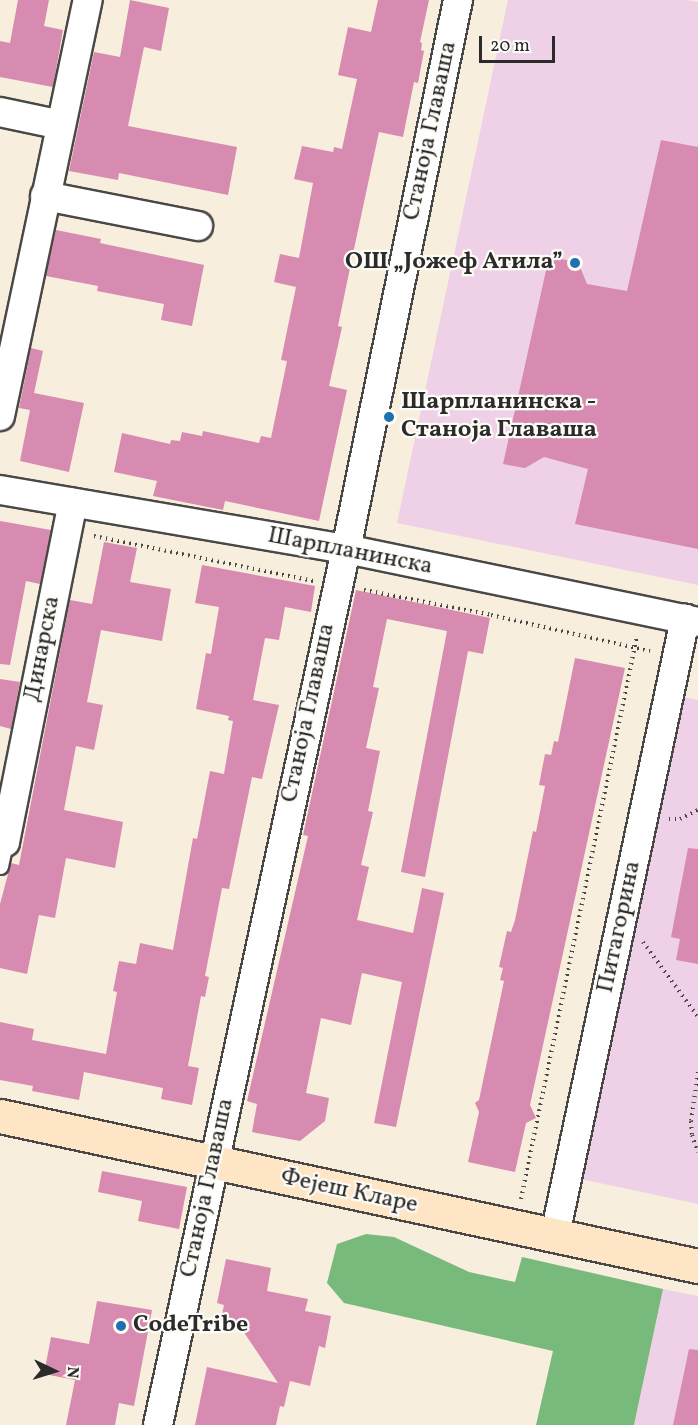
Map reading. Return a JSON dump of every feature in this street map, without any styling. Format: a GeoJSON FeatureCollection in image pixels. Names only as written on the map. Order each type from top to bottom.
{"type":"FeatureCollection","features":[{"type":"Feature","properties":{"kind":"street"},"geometry":{"type":"LineString","coordinates":[[0,416],[88,0]]}},
{"type":"Feature","properties":{"kind":"street","name":"Станоја Главаша"},"geometry":{"type":"LineString","coordinates":[[158,1425],[346,549],[458,0]]}},
{"type":"Feature","properties":{"kind":"street"},"geometry":{"type":"LineString","coordinates":[[0,112],[61,124]]}},
{"type":"Feature","properties":{"kind":"street"},"geometry":{"type":"LineString","coordinates":[[45,196],[198,226]]}},
{"type":"Feature","properties":{"kind":"street","name":"Шарпланинска"},"geometry":{"type":"LineString","coordinates":[[0,490],[346,549],[692,621]]}},
{"type":"Feature","properties":{"kind":"street","name":"Динарска"},"geometry":{"type":"LineString","coordinates":[[2,849],[7,795],[73,503]]}},
{"type":"Feature","properties":{"kind":"street","name":"Питагорина"},"geometry":{"type":"LineString","coordinates":[[555,1236],[692,621]]}},
{"type":"Feature","properties":{"kind":"street","name":"Фејеш Кларе"},"geometry":{"type":"LineString","coordinates":[[0,1116],[698,1266]]}},
{"type":"Feature","properties":{"kind":"path"},"geometry":{"type":"LineString","coordinates":[[521,1200],[642,609]]}},
{"type":"Feature","properties":{"kind":"path"},"geometry":{"type":"LineString","coordinates":[[666,819],[680,819],[698,810]]}},
{"type":"Feature","properties":{"kind":"path"},"geometry":{"type":"LineString","coordinates":[[641,939],[698,1017]]}},
{"type":"Feature","properties":{"kind":"path"},"geometry":{"type":"LineString","coordinates":[[698,1072],[691,1121],[692,1135],[698,1152]]}},
{"type":"Feature","properties":{"kind":"shaded area","name":"ОШ „Јожеф Атила”"},"geometry":{"type":"Polygon","coordinates":[[[508,0],[687,0],[698,2],[698,585],[397,523],[508,0]]]}},
{"type":"Feature","properties":{"kind":"shaded area"},"geometry":{"type":"Polygon","coordinates":[[[679,696],[698,700],[698,1204],[576,1178],[679,696]]]}},
{"type":"Feature","properties":{"kind":"shaded area"},"geometry":{"type":"Polygon","coordinates":[[[663,1289],[698,1296],[698,1425],[634,1425],[663,1289]]]}},
{"type":"Feature","properties":{"kind":"green space"},"geometry":{"type":"Polygon","coordinates":[[[366,1234],[394,1237],[469,1272],[515,1282],[522,1257],[663,1289],[634,1425],[536,1425],[553,1351],[344,1303],[327,1283],[337,1244],[366,1234]]]}},
{"type":"Feature","properties":{"kind":"building"},"geometry":{"type":"Polygon","coordinates":[[[18,0],[49,0],[44,26],[63,30],[53,87],[0,77],[0,41],[10,43],[18,0]]]}},
{"type":"Feature","properties":{"kind":"building"},"geometry":{"type":"Polygon","coordinates":[[[130,0],[169,8],[161,51],[144,47],[128,126],[237,147],[228,195],[119,173],[118,180],[69,171],[94,52],[120,57],[130,0]]]}},
{"type":"Feature","properties":{"kind":"building"},"geometry":{"type":"Polygon","coordinates":[[[378,0],[429,0],[420,42],[422,43],[421,50],[424,51],[418,83],[414,82],[403,137],[379,132],[338,326],[342,327],[329,386],[347,390],[319,521],[225,501],[223,510],[153,496],[157,481],[114,472],[122,433],[170,444],[171,440],[180,441],[182,432],[202,436],[203,431],[259,443],[261,436],[271,438],[287,361],[281,360],[296,287],[274,282],[280,254],[299,258],[313,183],[294,179],[302,146],[333,152],[334,147],[342,149],[357,79],[338,75],[348,27],[371,32],[378,0]]]}},
{"type":"Feature","properties":{"kind":"building"},"geometry":{"type":"Polygon","coordinates":[[[661,140],[698,147],[698,549],[575,524],[588,469],[544,457],[525,468],[503,464],[549,257],[578,262],[587,284],[627,291],[661,140]]]}},
{"type":"Feature","properties":{"kind":"building"},"geometry":{"type":"Polygon","coordinates":[[[56,230],[101,239],[100,243],[204,265],[192,326],[161,320],[164,304],[97,291],[98,286],[46,276],[56,230]]]}},
{"type":"Feature","properties":{"kind":"building"},"geometry":{"type":"Polygon","coordinates":[[[31,348],[43,351],[34,393],[84,403],[69,472],[20,461],[30,410],[19,408],[31,348]]]}},
{"type":"Feature","properties":{"kind":"building"},"geometry":{"type":"Polygon","coordinates":[[[0,521],[51,530],[40,584],[26,581],[10,665],[0,664],[0,521]]]}},
{"type":"Feature","properties":{"kind":"building"},"geometry":{"type":"Polygon","coordinates":[[[104,542],[137,548],[130,582],[171,589],[162,641],[101,630],[87,702],[103,705],[94,750],[76,746],[64,810],[123,822],[115,868],[66,858],[55,918],[39,915],[27,974],[0,968],[0,904],[11,863],[19,865],[70,600],[92,604],[104,542]]]}},
{"type":"Feature","properties":{"kind":"building"},"geometry":{"type":"Polygon","coordinates":[[[202,565],[315,586],[311,612],[285,607],[279,640],[265,638],[253,700],[279,705],[262,779],[252,777],[229,889],[222,888],[205,976],[209,977],[205,997],[201,996],[188,1066],[199,1068],[192,1105],[161,1099],[163,1088],[84,1072],[79,1100],[32,1091],[33,1086],[0,1080],[0,1022],[34,1029],[32,1040],[106,1054],[117,992],[113,991],[119,961],[136,964],[140,943],[173,950],[193,838],[197,839],[210,771],[224,774],[233,721],[228,720],[229,716],[196,709],[206,653],[211,654],[219,607],[195,603],[202,565]]]}},
{"type":"Feature","properties":{"kind":"building"},"geometry":{"type":"Polygon","coordinates":[[[356,590],[490,618],[483,654],[468,651],[425,877],[401,872],[447,631],[387,619],[373,687],[379,688],[366,748],[380,751],[368,811],[373,812],[361,865],[369,867],[357,920],[413,933],[422,888],[444,893],[396,1127],[374,1123],[402,982],[362,973],[351,1025],[321,1018],[306,1093],[329,1098],[325,1121],[300,1141],[252,1132],[257,1104],[247,1101],[308,836],[303,835],[356,590]]]}},
{"type":"Feature","properties":{"kind":"building"},"geometry":{"type":"Polygon","coordinates":[[[575,658],[625,668],[530,1105],[536,1118],[526,1123],[515,1172],[468,1162],[479,1112],[475,1103],[479,1100],[504,981],[500,980],[503,968],[499,967],[507,931],[511,932],[515,920],[533,831],[536,832],[545,786],[539,785],[545,754],[551,755],[554,741],[558,742],[575,658]]]}},
{"type":"Feature","properties":{"kind":"building"},"geometry":{"type":"Polygon","coordinates":[[[0,679],[20,682],[11,729],[0,726],[0,679]]]}},
{"type":"Feature","properties":{"kind":"building"},"geometry":{"type":"Polygon","coordinates":[[[688,848],[698,849],[698,964],[676,960],[680,939],[671,937],[688,848]]]}},
{"type":"Feature","properties":{"kind":"building"},"geometry":{"type":"Polygon","coordinates":[[[102,1171],[187,1187],[179,1229],[138,1221],[142,1201],[98,1192],[102,1171]]]}},
{"type":"Feature","properties":{"kind":"building"},"geometry":{"type":"Polygon","coordinates":[[[226,1259],[271,1268],[267,1291],[308,1299],[305,1311],[331,1316],[325,1348],[319,1346],[310,1386],[290,1381],[284,1407],[280,1406],[276,1425],[195,1425],[207,1367],[278,1383],[241,1328],[220,1324],[224,1305],[217,1303],[226,1259]]]}},
{"type":"Feature","properties":{"kind":"building"},"geometry":{"type":"Polygon","coordinates":[[[97,1301],[152,1310],[134,1406],[119,1403],[115,1425],[66,1425],[75,1380],[44,1374],[51,1337],[89,1344],[97,1301]]]}},
{"type":"Feature","properties":{"kind":"building"},"geometry":{"type":"Polygon","coordinates":[[[689,1349],[698,1350],[698,1425],[673,1425],[689,1349]]]}},
{"type":"Feature","properties":{"kind":"place","name":"ОШ „Јожеф Атила”"},"geometry":{"type":"Point","coordinates":[575,263]}},
{"type":"Feature","properties":{"kind":"place","name":"Шарпланинска - Станоја Главаша"},"geometry":{"type":"Point","coordinates":[389,417]}},
{"type":"Feature","properties":{"kind":"place","name":"CodeTribe"},"geometry":{"type":"Point","coordinates":[121,1326]}}]}
